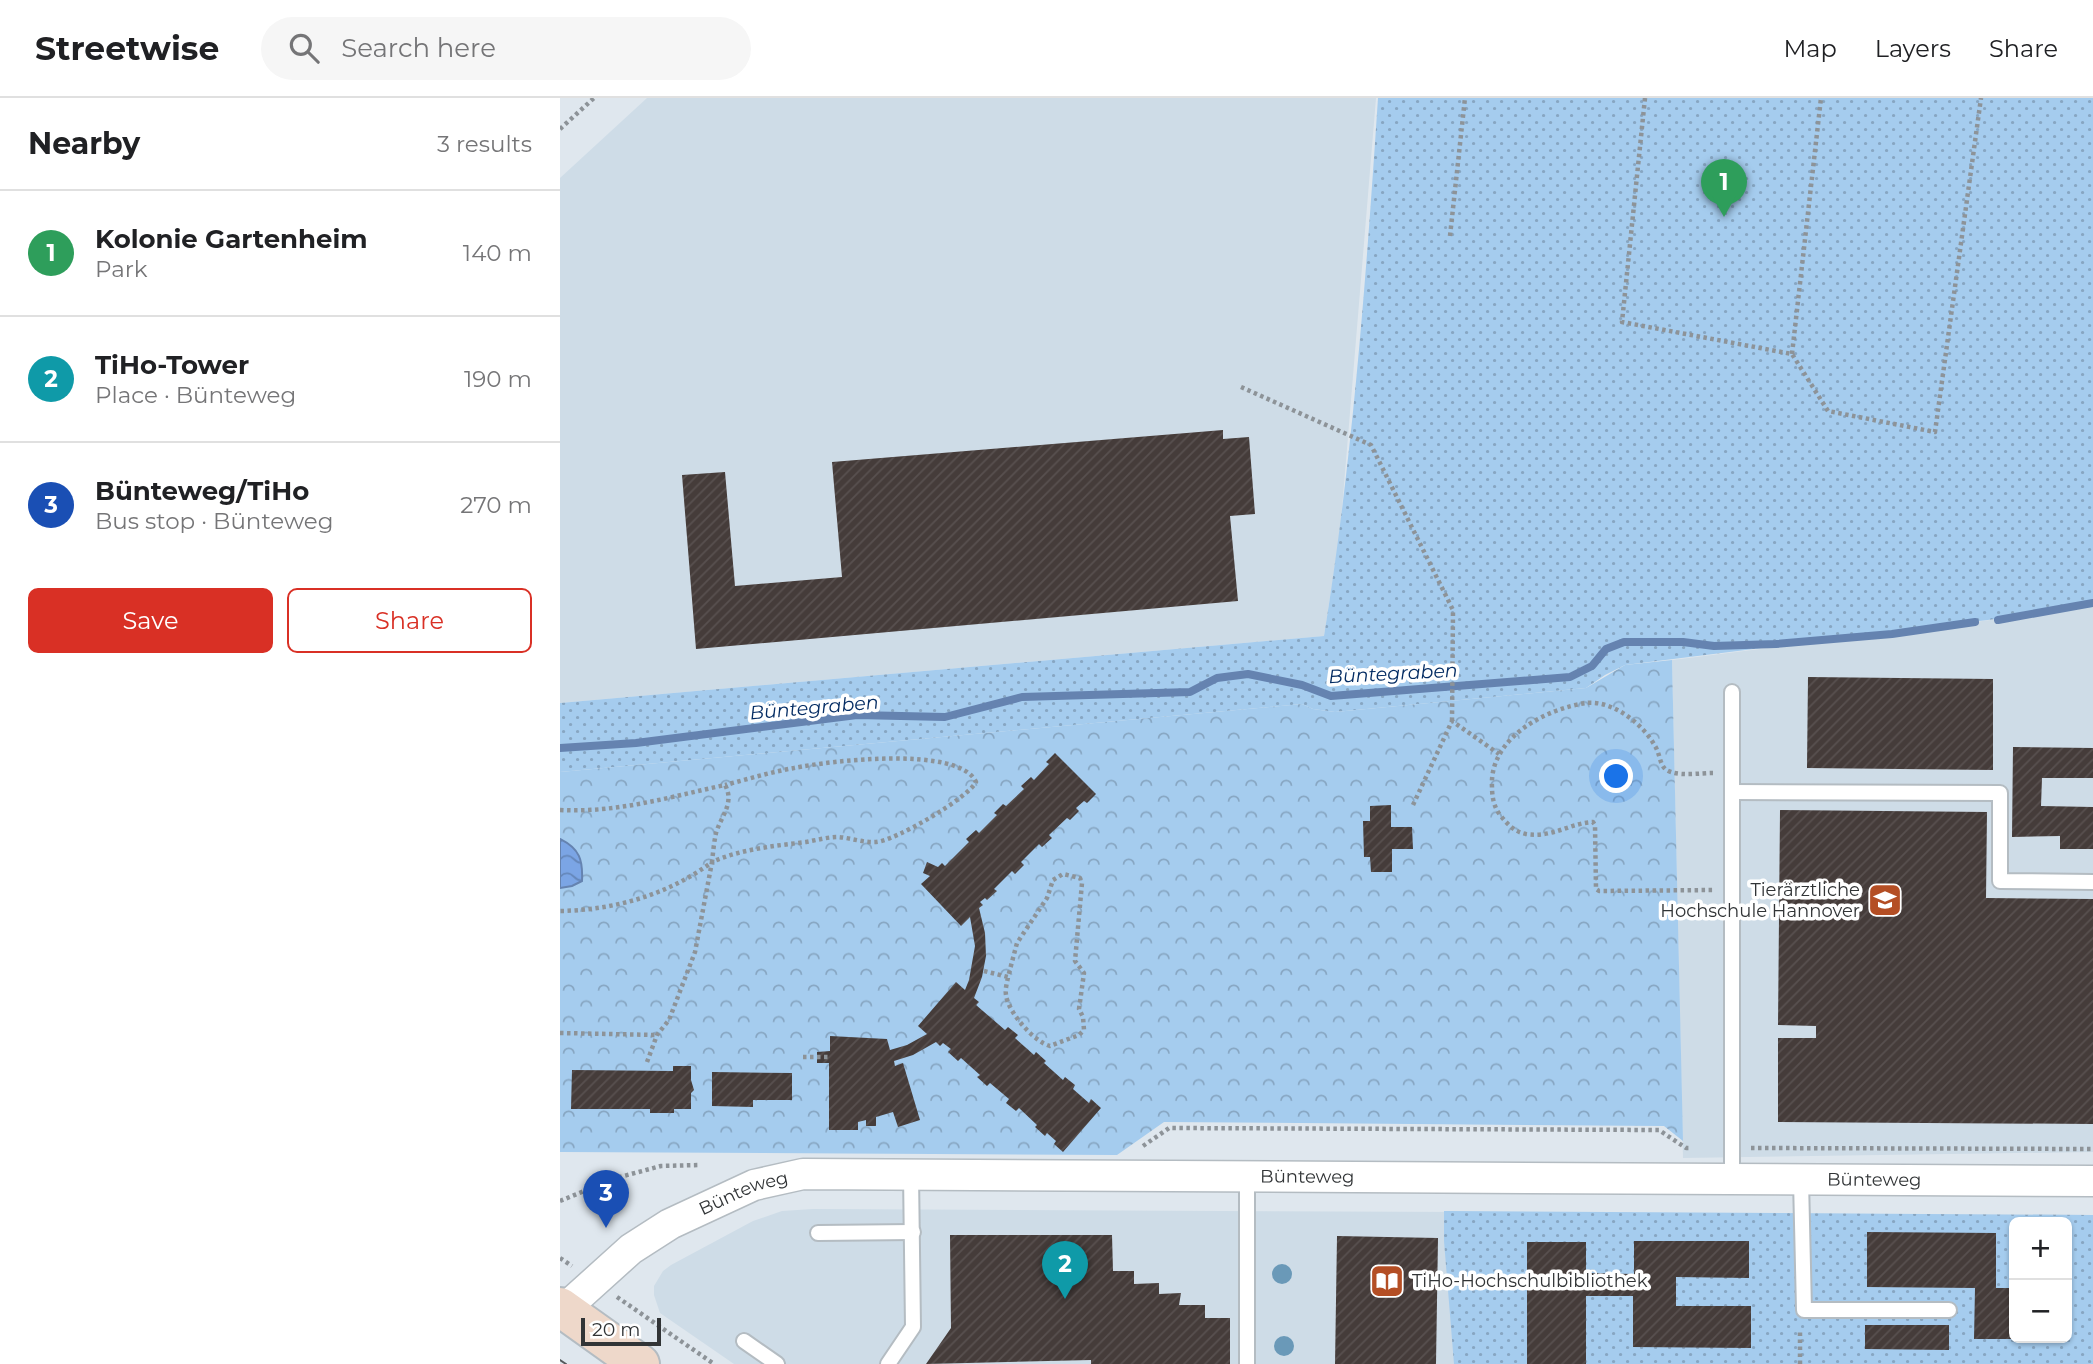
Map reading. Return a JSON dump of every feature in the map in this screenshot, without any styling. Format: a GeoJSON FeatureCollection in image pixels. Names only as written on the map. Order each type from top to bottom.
{"type":"FeatureCollection","features":[{"type":"Feature","properties":{"kind":"main road"},"geometry":{"type":"LineString","coordinates":[[561,1310],[640,1364]]}},
{"type":"Feature","properties":{"kind":"street","name":"Bünteweg"},"geometry":{"type":"LineString","coordinates":[[561,1310],[631,1249],[670,1224],[754,1185],[803,1174],[2093,1181]]}},
{"type":"Feature","properties":{"kind":"lane"},"geometry":{"type":"LineString","coordinates":[[1732,692],[1732,1178]]}},
{"type":"Feature","properties":{"kind":"lane"},"geometry":{"type":"LineString","coordinates":[[1732,792],[2000,793],[2000,881],[2093,882]]}},
{"type":"Feature","properties":{"kind":"lane"},"geometry":{"type":"LineString","coordinates":[[888,1364],[913,1327],[911,1174]]}},
{"type":"Feature","properties":{"kind":"lane"},"geometry":{"type":"LineString","coordinates":[[1247,1178],[1247,1364]]}},
{"type":"Feature","properties":{"kind":"lane"},"geometry":{"type":"LineString","coordinates":[[1801,1180],[1804,1310],[1949,1310]]}},
{"type":"Feature","properties":{"kind":"lane"},"geometry":{"type":"LineString","coordinates":[[818,1233],[912,1232]]}},
{"type":"Feature","properties":{"kind":"lane"},"geometry":{"type":"LineString","coordinates":[[744,1341],[778,1364]]}},
{"type":"Feature","properties":{"kind":"path"},"geometry":{"type":"LineString","coordinates":[[560,129],[594,98]]}},
{"type":"Feature","properties":{"kind":"path"},"geometry":{"type":"LineString","coordinates":[[1450,236],[1465,98]]}},
{"type":"Feature","properties":{"kind":"path"},"geometry":{"type":"LineString","coordinates":[[1646,98],[1622,322],[1792,355]]}},
{"type":"Feature","properties":{"kind":"path"},"geometry":{"type":"LineString","coordinates":[[1821,98],[1792,355],[1828,411],[1935,432],[1981,98]]}},
{"type":"Feature","properties":{"kind":"path"},"geometry":{"type":"LineString","coordinates":[[1241,387],[1371,445],[1453,610],[1452,721],[1413,805]]}},
{"type":"Feature","properties":{"kind":"path"},"geometry":{"type":"LineString","coordinates":[[1732,774],[1670,772],[1662,767],[1656,747],[1639,726],[1604,704],[1589,703],[1553,711],[1513,737],[1494,764],[1491,782],[1498,813],[1514,830],[1526,834],[1552,834],[1583,822],[1593,822],[1596,889],[1599,891],[1732,890]]}},
{"type":"Feature","properties":{"kind":"path"},"geometry":{"type":"LineString","coordinates":[[1452,721],[1499,754]]}},
{"type":"Feature","properties":{"kind":"path"},"geometry":{"type":"LineString","coordinates":[[560,810],[605,810],[648,804],[795,768],[902,758],[951,764],[973,774],[976,782],[951,805],[894,837],[875,843],[835,837],[749,850],[727,855],[692,876],[630,902],[607,908],[560,911]]}},
{"type":"Feature","properties":{"kind":"path"},"geometry":{"type":"LineString","coordinates":[[647,1062],[657,1035],[669,1020],[695,952],[716,834],[729,801],[725,785]]}},
{"type":"Feature","properties":{"kind":"path"},"geometry":{"type":"LineString","coordinates":[[1063,874],[1080,878],[1082,883],[1074,961],[1084,973],[1079,1009],[1084,1030],[1079,1035],[1051,1046],[1033,1037],[1009,1005],[1005,993],[1008,977],[1017,943],[1047,898],[1053,880],[1063,874]]}},
{"type":"Feature","properties":{"kind":"path"},"geometry":{"type":"LineString","coordinates":[[984,971],[1008,977]]}},
{"type":"Feature","properties":{"kind":"path"},"geometry":{"type":"LineString","coordinates":[[560,1033],[657,1035]]}},
{"type":"Feature","properties":{"kind":"path"},"geometry":{"type":"LineString","coordinates":[[803,1058],[829,1058]]}},
{"type":"Feature","properties":{"kind":"path"},"geometry":{"type":"LineString","coordinates":[[1139,1149],[1169,1128],[1659,1130],[1686,1148],[2093,1149]]}},
{"type":"Feature","properties":{"kind":"path"},"geometry":{"type":"LineString","coordinates":[[560,1201],[616,1178],[661,1166],[699,1165]]}},
{"type":"Feature","properties":{"kind":"path"},"geometry":{"type":"LineString","coordinates":[[560,1258],[714,1364]]}},
{"type":"Feature","properties":{"kind":"path"},"geometry":{"type":"LineString","coordinates":[[1800,1364],[1800,1324],[1804,1310]]}},
{"type":"Feature","properties":{"kind":"shaded area"},"geometry":{"type":"Polygon","coordinates":[[[647,98],[1376,98],[1340,533],[1324,636],[560,703],[560,178],[647,98]]]}},
{"type":"Feature","properties":{"kind":"shaded area","name":"Tierärztliche Hochschule Hannover"},"geometry":{"type":"Polygon","coordinates":[[[2093,607],[2093,1152],[1683,1158],[1672,660],[2093,607]]]}},
{"type":"Feature","properties":{"kind":"shaded area"},"geometry":{"type":"Polygon","coordinates":[[[813,1209],[2093,1215],[2093,1364],[734,1364],[660,1313],[654,1286],[663,1271],[671,1265],[753,1221],[782,1211],[813,1209]]]}},
{"type":"Feature","properties":{"kind":"green space"},"geometry":{"type":"Polygon","coordinates":[[[1378,98],[2093,98],[2093,607],[1625,665],[1586,688],[1335,712],[1313,709],[1302,704],[560,772],[560,703],[1324,636],[1351,434],[1378,98]]]}},
{"type":"Feature","properties":{"kind":"green space"},"geometry":{"type":"Polygon","coordinates":[[[1672,660],[1683,1141],[1664,1126],[1164,1122],[1117,1155],[560,1152],[560,772],[1302,704],[1313,709],[1335,712],[1586,688],[1625,665],[1672,660]]]}},
{"type":"Feature","properties":{"kind":"green space"},"geometry":{"type":"Polygon","coordinates":[[[1444,1211],[2093,1215],[2093,1364],[1454,1364],[1444,1211]]]}},
{"type":"Feature","properties":{"kind":"water"},"geometry":{"type":"Polygon","coordinates":[[[560,839],[579,856],[582,881],[560,888],[560,839]]]}},
{"type":"Feature","properties":{"kind":"building"},"geometry":{"type":"Polygon","coordinates":[[[1223,430],[1223,439],[1249,437],[1255,514],[1230,516],[1238,601],[696,649],[682,475],[725,472],[735,586],[842,577],[832,462],[1223,430]]]}},
{"type":"Feature","properties":{"kind":"building"},"geometry":{"type":"Polygon","coordinates":[[[1808,677],[1993,679],[1993,770],[1807,768],[1808,677]]]}},
{"type":"Feature","properties":{"kind":"building"},"geometry":{"type":"Polygon","coordinates":[[[2013,747],[2093,748],[2093,778],[2042,778],[2041,806],[2093,807],[2093,849],[2060,849],[2060,836],[2012,837],[2013,747]]]}},
{"type":"Feature","properties":{"kind":"building"},"geometry":{"type":"Polygon","coordinates":[[[1055,753],[1096,794],[1087,803],[1084,801],[1076,808],[1079,811],[1049,835],[1052,838],[1042,847],[1039,844],[1021,862],[1024,865],[1015,874],[1012,871],[994,889],[997,891],[987,900],[985,898],[980,902],[983,905],[979,908],[985,933],[986,956],[974,998],[979,1002],[976,1005],[1005,1030],[1008,1027],[1018,1035],[1015,1038],[1034,1055],[1036,1052],[1063,1080],[1065,1077],[1075,1085],[1073,1089],[1089,1103],[1091,1099],[1101,1108],[1063,1152],[1054,1144],[1056,1141],[1047,1133],[1045,1136],[1019,1108],[1016,1111],[1006,1103],[1009,1099],[990,1083],[987,1086],[977,1077],[980,1075],[961,1058],[958,1061],[948,1052],[951,1049],[936,1042],[913,1055],[894,1061],[895,1066],[903,1063],[920,1120],[898,1127],[893,1112],[876,1117],[876,1126],[866,1126],[866,1120],[858,1122],[858,1130],[829,1130],[829,1063],[817,1063],[817,1052],[830,1051],[830,1036],[887,1039],[890,1050],[907,1045],[927,1034],[918,1026],[956,982],[965,990],[969,980],[975,946],[970,917],[961,926],[921,884],[930,876],[923,873],[927,862],[938,867],[942,863],[945,866],[969,842],[966,839],[976,830],[979,833],[997,815],[994,813],[1003,804],[1006,806],[1024,789],[1021,786],[1031,777],[1034,780],[1055,753]]]}},
{"type":"Feature","properties":{"kind":"building"},"geometry":{"type":"Polygon","coordinates":[[[1391,805],[1391,827],[1412,827],[1413,849],[1392,849],[1392,872],[1371,872],[1370,857],[1364,857],[1363,821],[1370,821],[1370,806],[1391,805]]]}},
{"type":"Feature","properties":{"kind":"building"},"geometry":{"type":"Polygon","coordinates":[[[1780,810],[1987,812],[1986,898],[2093,899],[2093,1124],[1778,1122],[1778,1038],[1816,1038],[1816,1026],[1778,1025],[1780,810]]]}},
{"type":"Feature","properties":{"kind":"building"},"geometry":{"type":"Polygon","coordinates":[[[673,1066],[691,1066],[694,1090],[691,1093],[691,1109],[674,1109],[674,1113],[650,1113],[650,1109],[571,1109],[572,1070],[673,1071],[673,1066]]]}},
{"type":"Feature","properties":{"kind":"building"},"geometry":{"type":"Polygon","coordinates":[[[712,1072],[792,1073],[792,1100],[753,1100],[753,1107],[712,1106],[712,1072]]]}},
{"type":"Feature","properties":{"kind":"building"},"geometry":{"type":"Polygon","coordinates":[[[1867,1232],[1996,1233],[1996,1288],[2009,1288],[2009,1339],[1974,1339],[1975,1288],[1867,1287],[1867,1232]]]}},
{"type":"Feature","properties":{"kind":"building"},"geometry":{"type":"Polygon","coordinates":[[[950,1235],[1112,1235],[1113,1271],[1134,1271],[1134,1284],[1159,1283],[1159,1294],[1181,1293],[1179,1305],[1205,1305],[1205,1318],[1230,1318],[1230,1364],[1091,1364],[1091,1360],[926,1364],[951,1328],[950,1235]]]}},
{"type":"Feature","properties":{"kind":"building","name":"TiHo-Hochschulbibliothek"},"geometry":{"type":"Polygon","coordinates":[[[1337,1236],[1438,1238],[1436,1364],[1335,1364],[1337,1236]]]}},
{"type":"Feature","properties":{"kind":"building"},"geometry":{"type":"Polygon","coordinates":[[[1634,1241],[1749,1241],[1749,1278],[1676,1277],[1676,1306],[1751,1306],[1751,1348],[1633,1347],[1633,1296],[1586,1296],[1586,1364],[1527,1364],[1527,1242],[1586,1242],[1586,1273],[1634,1274],[1634,1241]]]}},
{"type":"Feature","properties":{"kind":"building"},"geometry":{"type":"Polygon","coordinates":[[[1865,1325],[1949,1325],[1949,1350],[1865,1349],[1865,1325]]]}},
{"type":"Feature","properties":{"kind":"waterway","name":"Büntegraben"},"geometry":{"type":"LineString","coordinates":[[1998,620],[2093,603]]}},
{"type":"Feature","properties":{"kind":"waterway","name":"Büntegraben"},"geometry":{"type":"LineString","coordinates":[[560,748],[636,743],[857,715],[945,717],[1022,697],[1190,692],[1217,678],[1248,674],[1302,685],[1331,696],[1570,677],[1592,666],[1606,649],[1624,642],[1683,642],[1714,646],[1776,644],[1892,634],[1975,622]]}},
{"type":"Feature","properties":{"kind":"tram line"},"geometry":{"type":"LineString","coordinates":[[560,1360],[566,1364]]}},
{"type":"Feature","properties":{"kind":"place","name":"Kolonie Gartenheim"},"geometry":{"type":"Point","coordinates":[1724,217]}},
{"type":"Feature","properties":{"kind":"place","name":"Tierärztliche Hochschule Hannover"},"geometry":{"type":"Point","coordinates":[1885,900]}},
{"type":"Feature","properties":{"kind":"place","name":"Bünteweg/TiHo"},"geometry":{"type":"Point","coordinates":[606,1228]}},
{"type":"Feature","properties":{"kind":"place","name":"TiHo-Hochschulbibliothek"},"geometry":{"type":"Point","coordinates":[1387,1281]}},
{"type":"Feature","properties":{"kind":"place","name":"TiHo-Tower"},"geometry":{"type":"Point","coordinates":[1065,1299]}}]}
